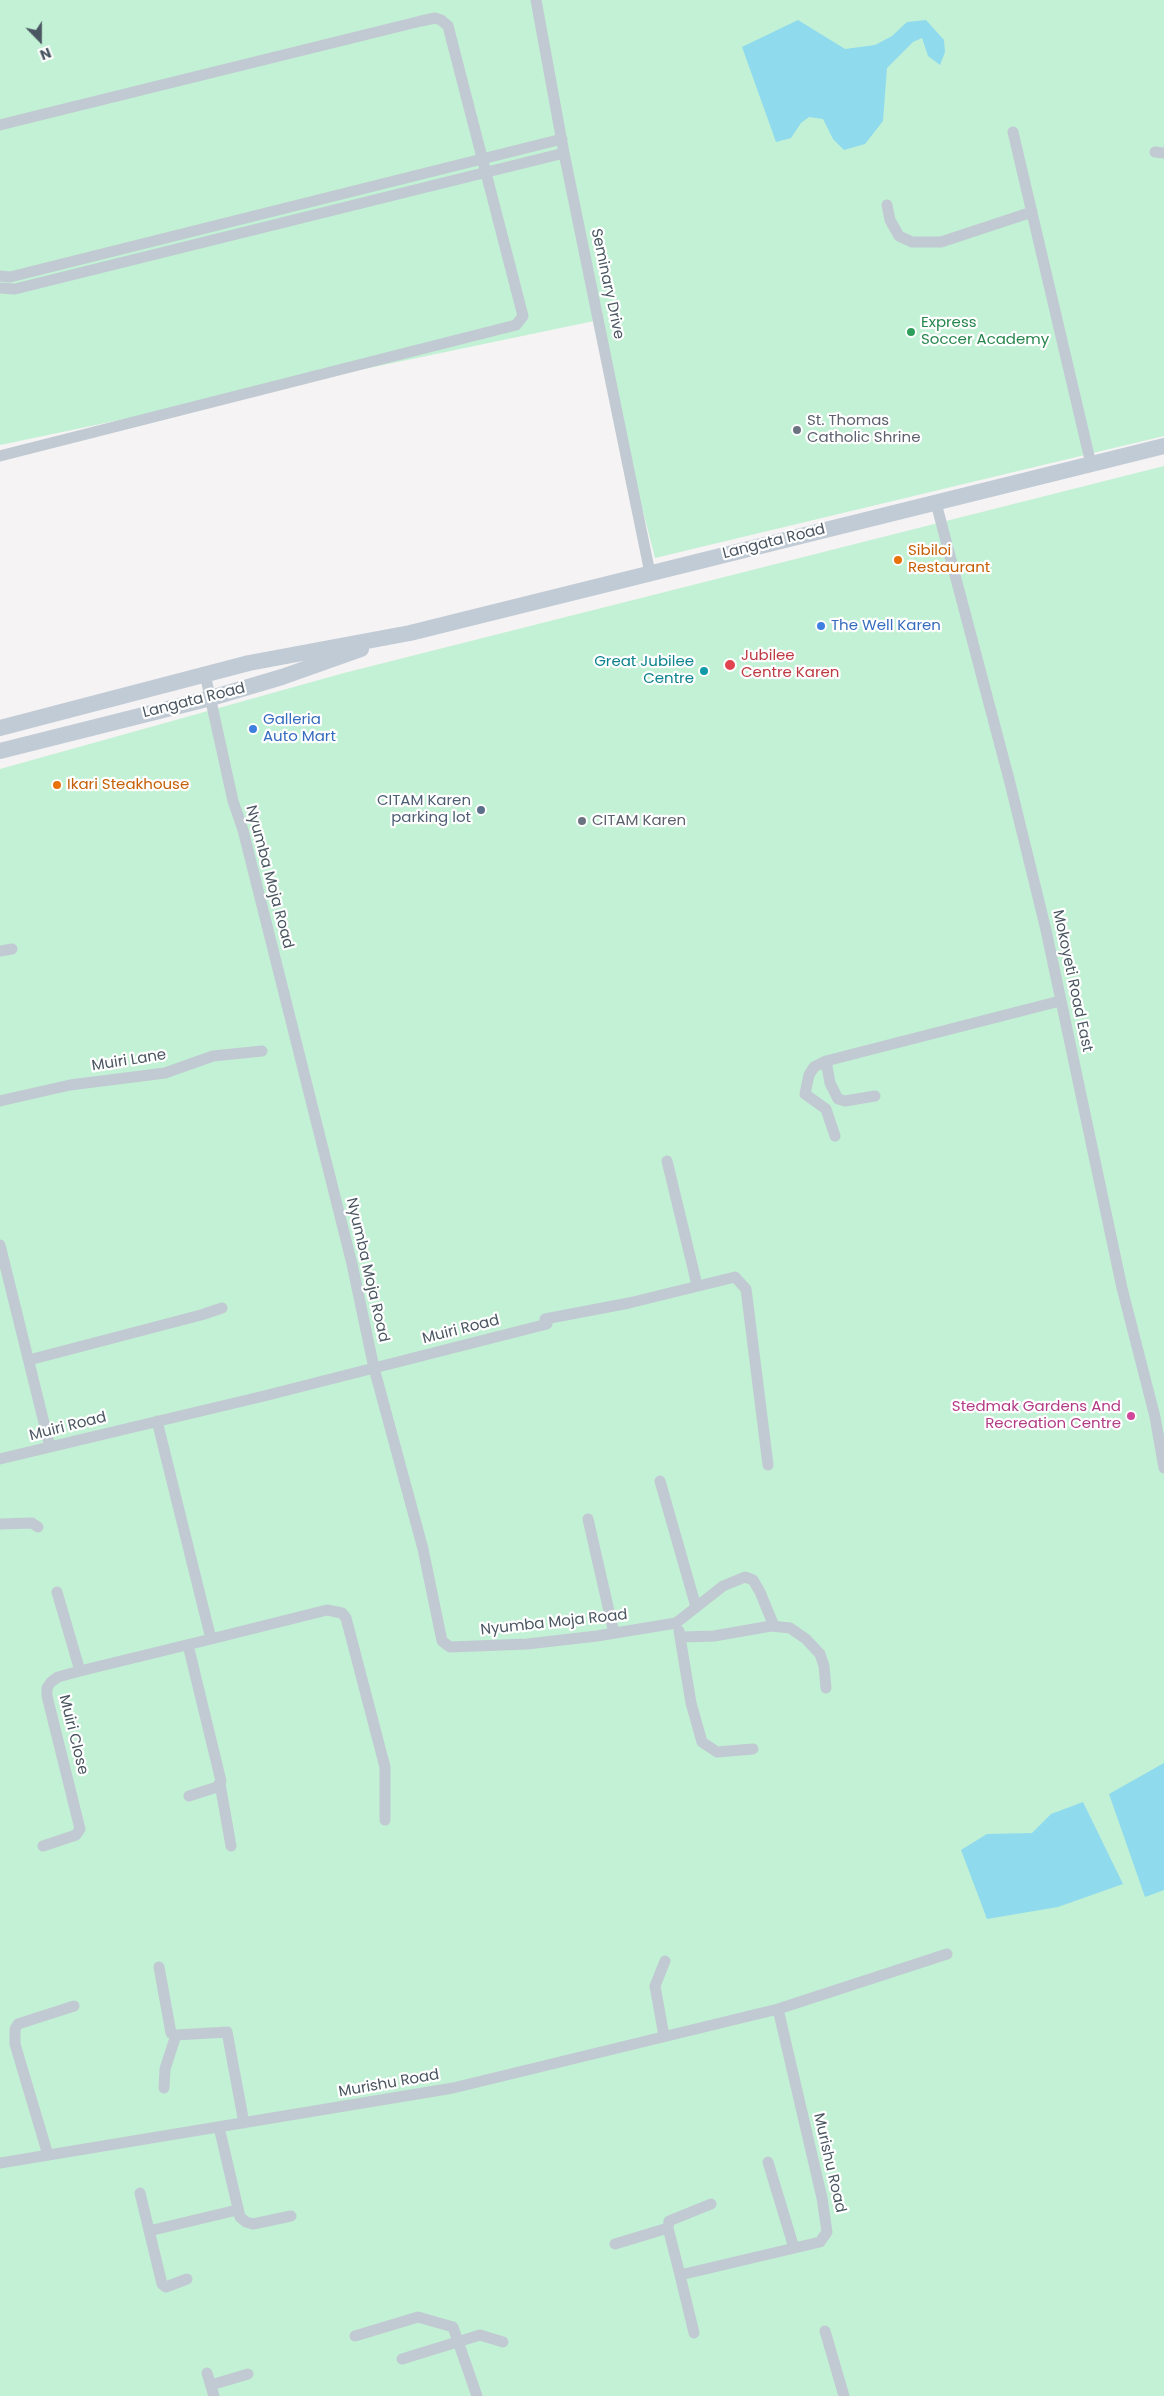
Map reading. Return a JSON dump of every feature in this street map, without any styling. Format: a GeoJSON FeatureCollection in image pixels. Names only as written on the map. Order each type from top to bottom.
{"type":"FeatureCollection","features":[{"type":"Feature","properties":{"kind":"main road","name":"Langata Road"},"geometry":{"type":"LineString","coordinates":[[0,728],[205,674],[291,654],[384,639],[1164,446]]}},
{"type":"Feature","properties":{"kind":"main road","name":"Langata Road"},"geometry":{"type":"LineString","coordinates":[[0,751],[211,698],[282,677],[384,639]]}},
{"type":"Feature","properties":{"kind":"street","name":"Seminary Drive"},"geometry":{"type":"LineString","coordinates":[[536,0],[564,153],[650,573]]}},
{"type":"Feature","properties":{"kind":"street"},"geometry":{"type":"LineString","coordinates":[[0,125],[435,18],[442,20],[448,26],[523,311],[522,320],[516,325],[0,456]]}},
{"type":"Feature","properties":{"kind":"street"},"geometry":{"type":"LineString","coordinates":[[1013,132],[1091,464]]}},
{"type":"Feature","properties":{"kind":"street"},"geometry":{"type":"LineString","coordinates":[[0,276],[10,277],[562,139]]}},
{"type":"Feature","properties":{"kind":"street"},"geometry":{"type":"LineString","coordinates":[[0,288],[15,289],[564,153]]}},
{"type":"Feature","properties":{"kind":"street"},"geometry":{"type":"LineString","coordinates":[[887,206],[890,220],[899,236],[912,242],[941,242],[1032,212]]}},
{"type":"Feature","properties":{"kind":"street","name":"Mokoyeti Road East"},"geometry":{"type":"LineString","coordinates":[[936,503],[1010,783],[1060,1001],[1122,1288],[1155,1418],[1164,1468]]}},
{"type":"Feature","properties":{"kind":"street","name":"Nyumba Moja Road"},"geometry":{"type":"LineString","coordinates":[[205,674],[233,801],[243,830],[352,1264],[374,1368],[423,1549],[440,1633],[446,1645],[527,1644],[676,1623]]}},
{"type":"Feature","properties":{"kind":"street"},"geometry":{"type":"LineString","coordinates":[[835,1136],[826,1109],[819,1102],[808,1097],[804,1090],[812,1068],[826,1061],[1060,1001]]}},
{"type":"Feature","properties":{"kind":"street","name":"Muiri Lane"},"geometry":{"type":"LineString","coordinates":[[0,1101],[70,1086],[165,1073],[213,1056],[262,1050]]}},
{"type":"Feature","properties":{"kind":"street"},"geometry":{"type":"LineString","coordinates":[[826,1061],[830,1083],[838,1099],[845,1101],[875,1096]]}},
{"type":"Feature","properties":{"kind":"street"},"geometry":{"type":"LineString","coordinates":[[667,1160],[697,1285]]}},
{"type":"Feature","properties":{"kind":"street"},"geometry":{"type":"LineString","coordinates":[[0,1245],[50,1447]]}},
{"type":"Feature","properties":{"kind":"street","name":"Muiri Road"},"geometry":{"type":"LineString","coordinates":[[0,1459],[547,1324],[545,1319],[629,1303],[735,1277],[746,1289],[768,1465]]}},
{"type":"Feature","properties":{"kind":"street"},"geometry":{"type":"LineString","coordinates":[[29,1360],[202,1315],[222,1308]]}},
{"type":"Feature","properties":{"kind":"street"},"geometry":{"type":"LineString","coordinates":[[157,1421],[211,1639]]}},
{"type":"Feature","properties":{"kind":"street"},"geometry":{"type":"LineString","coordinates":[[660,1481],[696,1607]]}},
{"type":"Feature","properties":{"kind":"street"},"geometry":{"type":"LineString","coordinates":[[588,1519],[614,1633]]}},
{"type":"Feature","properties":{"kind":"street"},"geometry":{"type":"LineString","coordinates":[[0,1524],[32,1523],[38,1527]]}},
{"type":"Feature","properties":{"kind":"street"},"geometry":{"type":"LineString","coordinates":[[753,1749],[717,1752],[702,1742],[691,1703],[681,1637],[676,1623],[723,1586],[749,1577],[760,1592],[774,1626]]}},
{"type":"Feature","properties":{"kind":"street"},"geometry":{"type":"LineString","coordinates":[[57,1592],[80,1671]]}},
{"type":"Feature","properties":{"kind":"street","name":"Muiri Close"},"geometry":{"type":"LineString","coordinates":[[43,1846],[76,1835],[80,1829],[47,1696],[47,1688],[51,1682],[58,1677],[80,1671],[335,1610],[344,1615],[348,1623],[385,1766],[385,1820]]}},
{"type":"Feature","properties":{"kind":"street"},"geometry":{"type":"LineString","coordinates":[[681,1637],[714,1636],[774,1626],[790,1628],[817,1649],[824,1666],[826,1688]]}},
{"type":"Feature","properties":{"kind":"street"},"geometry":{"type":"LineString","coordinates":[[188,1645],[220,1784],[231,1846]]}},
{"type":"Feature","properties":{"kind":"street"},"geometry":{"type":"LineString","coordinates":[[189,1796],[214,1788],[220,1784]]}},
{"type":"Feature","properties":{"kind":"street","name":"Murishu Road"},"geometry":{"type":"LineString","coordinates":[[0,2163],[453,2088],[778,2009],[947,1954]]}},
{"type":"Feature","properties":{"kind":"street"},"geometry":{"type":"LineString","coordinates":[[664,2036],[655,1986],[666,1961]]}},
{"type":"Feature","properties":{"kind":"street"},"geometry":{"type":"LineString","coordinates":[[159,1967],[171,2033],[176,2035],[226,2032],[244,2123]]}},
{"type":"Feature","properties":{"kind":"street"},"geometry":{"type":"LineString","coordinates":[[48,2155],[15,2044],[15,2029],[18,2024],[74,2006]]}},
{"type":"Feature","properties":{"kind":"street","name":"Murishu Road"},"geometry":{"type":"LineString","coordinates":[[680,2275],[820,2242],[827,2232],[827,2222],[778,2009]]}},
{"type":"Feature","properties":{"kind":"street"},"geometry":{"type":"LineString","coordinates":[[164,2088],[165,2069],[176,2035]]}},
{"type":"Feature","properties":{"kind":"street"},"geometry":{"type":"LineString","coordinates":[[220,2127],[237,2210],[246,2222],[253,2224],[291,2216]]}},
{"type":"Feature","properties":{"kind":"street"},"geometry":{"type":"LineString","coordinates":[[768,2162],[794,2248]]}},
{"type":"Feature","properties":{"kind":"street"},"geometry":{"type":"LineString","coordinates":[[140,2193],[163,2286],[166,2287],[187,2280]]}},
{"type":"Feature","properties":{"kind":"street"},"geometry":{"type":"LineString","coordinates":[[694,2333],[668,2228],[671,2220],[711,2204]]}},
{"type":"Feature","properties":{"kind":"street"},"geometry":{"type":"LineString","coordinates":[[149,2232],[237,2210]]}},
{"type":"Feature","properties":{"kind":"street"},"geometry":{"type":"LineString","coordinates":[[615,2244],[668,2228]]}},
{"type":"Feature","properties":{"kind":"street"},"geometry":{"type":"LineString","coordinates":[[355,2336],[418,2317],[453,2327],[477,2396]]}},
{"type":"Feature","properties":{"kind":"street"},"geometry":{"type":"LineString","coordinates":[[825,2331],[844,2396]]}},
{"type":"Feature","properties":{"kind":"street"},"geometry":{"type":"LineString","coordinates":[[402,2359],[480,2335],[503,2342]]}},
{"type":"Feature","properties":{"kind":"street"},"geometry":{"type":"LineString","coordinates":[[207,2373],[213,2390],[248,2374]]}},
{"type":"Feature","properties":{"kind":"green space"},"geometry":{"type":"Polygon","coordinates":[[[0,0],[1164,0],[1164,436],[655,558],[594,321],[0,445],[0,0]]]}},
{"type":"Feature","properties":{"kind":"green space"},"geometry":{"type":"Polygon","coordinates":[[[1164,466],[1164,2396],[0,2396],[0,769],[344,673],[1164,466]]]}},
{"type":"Feature","properties":{"kind":"water"},"geometry":{"type":"Polygon","coordinates":[[[798,20],[845,49],[875,45],[892,36],[907,22],[926,20],[944,40],[945,52],[940,65],[928,56],[922,38],[913,42],[887,68],[883,121],[865,144],[844,150],[833,139],[823,119],[809,117],[801,123],[791,138],[776,142],[742,47],[798,20]]]}},
{"type":"Feature","properties":{"kind":"water"},"geometry":{"type":"Polygon","coordinates":[[[1164,1763],[1164,1890],[1145,1897],[1109,1794],[1164,1763]]]}},
{"type":"Feature","properties":{"kind":"water"},"geometry":{"type":"Polygon","coordinates":[[[1083,1802],[1123,1884],[1058,1907],[987,1919],[961,1850],[987,1834],[1032,1833],[1051,1814],[1083,1802]]]}},
{"type":"Feature","properties":{"kind":"place","name":"Express Soccer Academy"},"geometry":{"type":"Point","coordinates":[911,332]}},
{"type":"Feature","properties":{"kind":"place","name":"St. Thomas Catholic Shrine"},"geometry":{"type":"Point","coordinates":[797,430]}},
{"type":"Feature","properties":{"kind":"place","name":"Sibiloi Restaurant"},"geometry":{"type":"Point","coordinates":[898,560]}},
{"type":"Feature","properties":{"kind":"place","name":"The Well Karen"},"geometry":{"type":"Point","coordinates":[821,626]}},
{"type":"Feature","properties":{"kind":"place","name":"Jubilee Centre Karen"},"geometry":{"type":"Point","coordinates":[730,665]}},
{"type":"Feature","properties":{"kind":"place","name":"Great Jubilee Centre"},"geometry":{"type":"Point","coordinates":[704,671]}},
{"type":"Feature","properties":{"kind":"place","name":"Galleria Auto Mart"},"geometry":{"type":"Point","coordinates":[253,729]}},
{"type":"Feature","properties":{"kind":"place","name":"Ikari Steakhouse"},"geometry":{"type":"Point","coordinates":[57,785]}},
{"type":"Feature","properties":{"kind":"place","name":"CITAM Karen parking lot"},"geometry":{"type":"Point","coordinates":[481,810]}},
{"type":"Feature","properties":{"kind":"place","name":"CITAM Karen"},"geometry":{"type":"Point","coordinates":[582,821]}},
{"type":"Feature","properties":{"kind":"place","name":"Stedmak Gardens And Recreation Centre"},"geometry":{"type":"Point","coordinates":[1131,1416]}}]}
